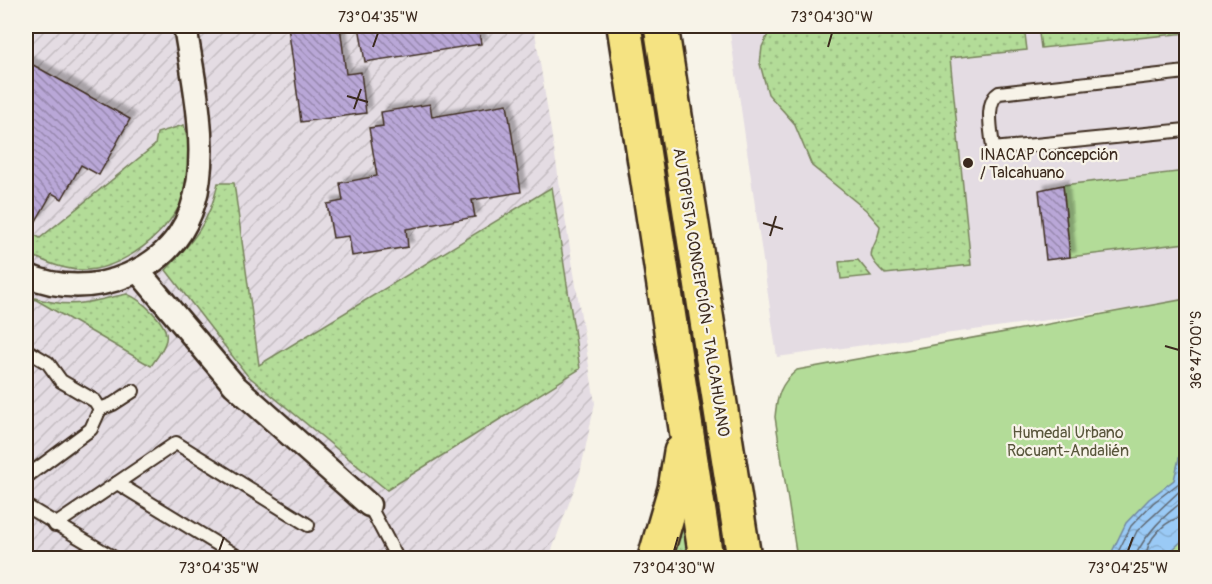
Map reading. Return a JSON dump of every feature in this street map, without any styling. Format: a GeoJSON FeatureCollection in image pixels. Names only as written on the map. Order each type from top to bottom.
{"type":"FeatureCollection","features":[{"type":"Feature","properties":{"kind":"main road"},"geometry":{"type":"LineString","coordinates":[[624,26],[706,558]]}},
{"type":"Feature","properties":{"kind":"main road","name":"AUTOPISTA CONCEPCIÓN - TALCAHUANO"},"geometry":{"type":"LineString","coordinates":[[661,26],[744,558]]}},
{"type":"Feature","properties":{"kind":"main road"},"geometry":{"type":"LineString","coordinates":[[655,558],[675,489],[684,412]]}},
{"type":"Feature","properties":{"kind":"street"},"geometry":{"type":"LineString","coordinates":[[26,275],[48,282],[87,285],[105,283],[138,271],[153,261],[178,236],[187,220],[200,180],[201,132],[185,26]]}},
{"type":"Feature","properties":{"kind":"street"},"geometry":{"type":"LineString","coordinates":[[138,271],[234,385],[369,505]]}},
{"type":"Feature","properties":{"kind":"lane"},"geometry":{"type":"LineString","coordinates":[[1186,72],[999,93],[993,97],[991,105],[993,149],[1186,130]]}},
{"type":"Feature","properties":{"kind":"lane"},"geometry":{"type":"LineString","coordinates":[[26,350],[48,363],[61,381],[95,401],[100,409]]}},
{"type":"Feature","properties":{"kind":"lane"},"geometry":{"type":"LineString","coordinates":[[26,477],[91,429],[100,409],[134,391]]}},
{"type":"Feature","properties":{"kind":"lane"},"geometry":{"type":"LineString","coordinates":[[55,525],[176,443],[308,525]]}},
{"type":"Feature","properties":{"kind":"lane"},"geometry":{"type":"LineString","coordinates":[[117,483],[240,558]]}},
{"type":"Feature","properties":{"kind":"lane"},"geometry":{"type":"LineString","coordinates":[[369,505],[397,558]]}},
{"type":"Feature","properties":{"kind":"lane"},"geometry":{"type":"LineString","coordinates":[[26,506],[114,558]]}},
{"type":"Feature","properties":{"kind":"shaded area"},"geometry":{"type":"Polygon","coordinates":[[[26,26],[534,26],[595,403],[580,473],[549,558],[26,558],[26,26]]]}},
{"type":"Feature","properties":{"kind":"shaded area","name":"INACAP Concepción / Talcahuano"},"geometry":{"type":"Polygon","coordinates":[[[729,26],[1186,26],[1186,301],[777,357],[729,26]]]}},
{"type":"Feature","properties":{"kind":"green space"},"geometry":{"type":"Polygon","coordinates":[[[772,26],[1024,26],[1027,50],[950,58],[971,265],[885,274],[877,266],[871,255],[880,226],[866,210],[812,166],[794,123],[768,94],[760,64],[762,47],[772,26]]]}},
{"type":"Feature","properties":{"kind":"green space"},"geometry":{"type":"Polygon","coordinates":[[[1038,26],[1186,26],[1186,33],[1041,48],[1038,26]]]}},
{"type":"Feature","properties":{"kind":"green space"},"geometry":{"type":"Polygon","coordinates":[[[184,125],[191,161],[189,183],[175,214],[150,241],[119,261],[86,270],[55,265],[26,252],[26,230],[40,238],[155,145],[157,133],[184,125]]]}},
{"type":"Feature","properties":{"kind":"green space"},"geometry":{"type":"Polygon","coordinates":[[[1186,171],[1186,243],[1070,257],[1063,185],[1186,171]]]}},
{"type":"Feature","properties":{"kind":"green space"},"geometry":{"type":"Polygon","coordinates":[[[218,183],[234,183],[259,365],[552,187],[580,369],[387,490],[247,375],[166,270],[184,250],[205,220],[215,197],[218,183]]]}},
{"type":"Feature","properties":{"kind":"green space"},"geometry":{"type":"Polygon","coordinates":[[[858,260],[871,276],[841,279],[839,262],[858,260]]]}},
{"type":"Feature","properties":{"kind":"green space"},"geometry":{"type":"Polygon","coordinates":[[[127,294],[153,313],[166,334],[164,347],[151,366],[31,297],[70,304],[127,294]]]}},
{"type":"Feature","properties":{"kind":"green space","name":"Humedal Urbano Rocuant-Andalién"},"geometry":{"type":"Polygon","coordinates":[[[1186,299],[1186,558],[797,558],[775,417],[780,391],[797,370],[1186,299]]]}},
{"type":"Feature","properties":{"kind":"green space"},"geometry":{"type":"Polygon","coordinates":[[[681,526],[686,527],[689,558],[669,558],[681,526]]]}},
{"type":"Feature","properties":{"kind":"water"},"geometry":{"type":"Polygon","coordinates":[[[1186,428],[1186,537],[1170,552],[1167,558],[1109,558],[1126,523],[1149,499],[1174,480],[1186,428]]]}},
{"type":"Feature","properties":{"kind":"building"},"geometry":{"type":"Polygon","coordinates":[[[288,26],[340,26],[346,74],[361,72],[366,113],[301,122],[288,26]]]}},
{"type":"Feature","properties":{"kind":"building"},"geometry":{"type":"Polygon","coordinates":[[[359,26],[478,26],[481,44],[365,62],[359,26]]]}},
{"type":"Feature","properties":{"kind":"building"},"geometry":{"type":"Polygon","coordinates":[[[26,61],[130,119],[99,175],[81,165],[62,199],[52,193],[36,221],[26,216],[26,61]]]}},
{"type":"Feature","properties":{"kind":"building"},"geometry":{"type":"Polygon","coordinates":[[[430,104],[432,117],[507,104],[521,192],[472,200],[475,217],[406,229],[408,247],[352,256],[349,236],[333,238],[327,204],[343,201],[340,183],[377,176],[369,128],[383,126],[381,112],[430,104]]]}},
{"type":"Feature","properties":{"kind":"building"},"geometry":{"type":"Polygon","coordinates":[[[1063,185],[1070,257],[1046,260],[1039,190],[1063,185]]]}},
{"type":"Feature","properties":{"kind":"place","name":"INACAP Concepción / Talcahuano"},"geometry":{"type":"Point","coordinates":[968,163]}}]}
